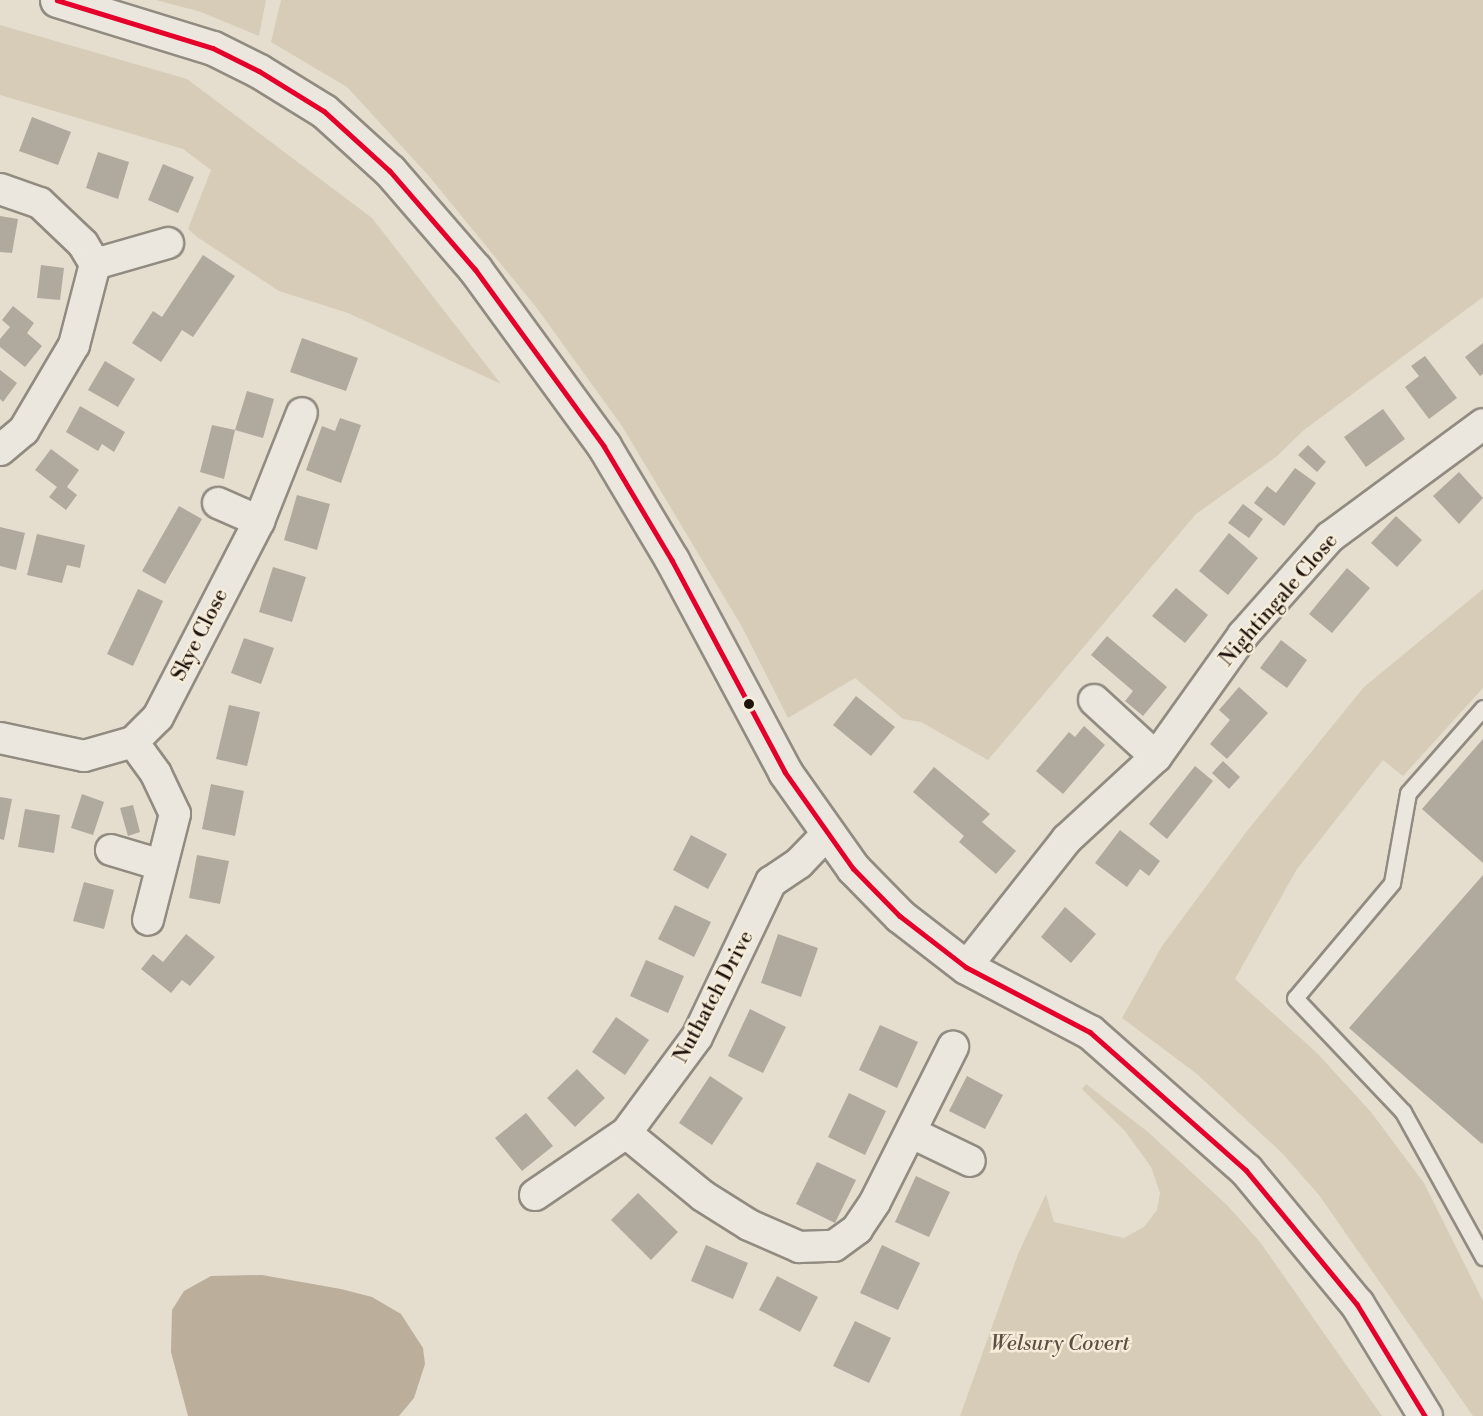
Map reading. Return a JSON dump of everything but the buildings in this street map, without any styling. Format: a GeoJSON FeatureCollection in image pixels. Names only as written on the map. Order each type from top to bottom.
{"type":"FeatureCollection","features":[{"type":"Feature","properties":{"kind":"street"},"geometry":{"type":"LineString","coordinates":[[57,0],[213,48],[259,71],[324,111],[390,171],[475,269],[604,446],[678,570],[785,772],[826,835],[900,916],[966,967],[1090,1032],[1246,1170],[1357,1304],[1425,1416]]}},
{"type":"Feature","properties":{"kind":"street"},"geometry":{"type":"LineString","coordinates":[[0,189],[40,203],[83,244],[95,264],[74,345],[24,430],[0,450]]}},
{"type":"Feature","properties":{"kind":"street"},"geometry":{"type":"LineString","coordinates":[[95,264],[168,243]]}},
{"type":"Feature","properties":{"kind":"street","name":"Skye Close"},"geometry":{"type":"LineString","coordinates":[[0,738],[84,756],[133,742],[158,717],[259,521],[302,413]]}},
{"type":"Feature","properties":{"kind":"street","name":"Nightingale Close"},"geometry":{"type":"LineString","coordinates":[[966,967],[1067,839],[1156,757],[1243,635],[1330,537],[1483,424]]}},
{"type":"Feature","properties":{"kind":"street"},"geometry":{"type":"LineString","coordinates":[[218,503],[259,521]]}},
{"type":"Feature","properties":{"kind":"street"},"geometry":{"type":"LineString","coordinates":[[1094,700],[1156,757]]}},
{"type":"Feature","properties":{"kind":"street"},"geometry":{"type":"LineString","coordinates":[[133,742],[156,774],[175,814],[148,920]]}},
{"type":"Feature","properties":{"kind":"street","name":"Nuthatch Drive"},"geometry":{"type":"LineString","coordinates":[[535,1195],[626,1133],[697,1037],[771,882],[799,863],[826,835]]}},
{"type":"Feature","properties":{"kind":"street"},"geometry":{"type":"LineString","coordinates":[[111,850],[161,865]]}},
{"type":"Feature","properties":{"kind":"street"},"geometry":{"type":"LineString","coordinates":[[626,1133],[703,1196],[749,1225],[799,1247],[834,1246],[857,1229],[912,1133],[952,1047]]}},
{"type":"Feature","properties":{"kind":"street"},"geometry":{"type":"LineString","coordinates":[[912,1133],[970,1161]]}},
{"type":"Feature","properties":{"kind":"lane"},"geometry":{"type":"LineString","coordinates":[[1483,708],[1408,793],[1392,882],[1295,998],[1403,1112],[1483,1257]]}},
{"type":"Feature","properties":{"kind":"green space"},"geometry":{"type":"Polygon","coordinates":[[[156,0],[266,0],[259,36],[201,12],[156,0]]]}},
{"type":"Feature","properties":{"kind":"green space"},"geometry":{"type":"Polygon","coordinates":[[[281,0],[1483,0],[1483,297],[1304,430],[1276,457],[1196,514],[988,760],[921,722],[903,719],[855,678],[788,718],[742,627],[622,426],[536,307],[428,175],[347,87],[271,42],[281,0]]]}},
{"type":"Feature","properties":{"kind":"green space"},"geometry":{"type":"Polygon","coordinates":[[[0,25],[187,79],[372,218],[501,384],[348,313],[279,291],[197,237],[188,229],[211,170],[183,149],[0,95],[0,25]]]}},
{"type":"Feature","properties":{"kind":"green space"},"geometry":{"type":"Polygon","coordinates":[[[1483,589],[1483,688],[1403,776],[1383,760],[1297,869],[1235,979],[1317,1053],[1371,1112],[1424,1183],[1483,1301],[1483,1416],[1473,1416],[1319,1195],[1282,1153],[1197,1074],[1122,1018],[1162,946],[1247,831],[1364,687],[1483,589]]]}},
{"type":"Feature","properties":{"kind":"green space","name":"Welsury Covert"},"geometry":{"type":"Polygon","coordinates":[[[1086,1084],[1148,1132],[1228,1206],[1260,1242],[1382,1416],[960,1416],[1018,1254],[1046,1194],[1054,1222],[1124,1238],[1144,1227],[1157,1210],[1160,1193],[1151,1167],[1125,1131],[1082,1089],[1086,1084]]]}},
{"type":"Feature","properties":{"kind":"shaded area"},"geometry":{"type":"Polygon","coordinates":[[[262,1275],[372,1297],[401,1314],[423,1348],[425,1364],[414,1398],[399,1416],[188,1416],[171,1352],[172,1310],[184,1291],[211,1276],[262,1275]]]}},
{"type":"Feature","properties":{"kind":"transit line"},"geometry":{"type":"LineString","coordinates":[[57,0],[213,48],[259,71],[324,111],[390,171],[475,269],[604,446],[672,560],[785,772],[853,868],[900,916],[966,967],[1090,1032],[1246,1170],[1357,1304],[1425,1416]]}}]}
